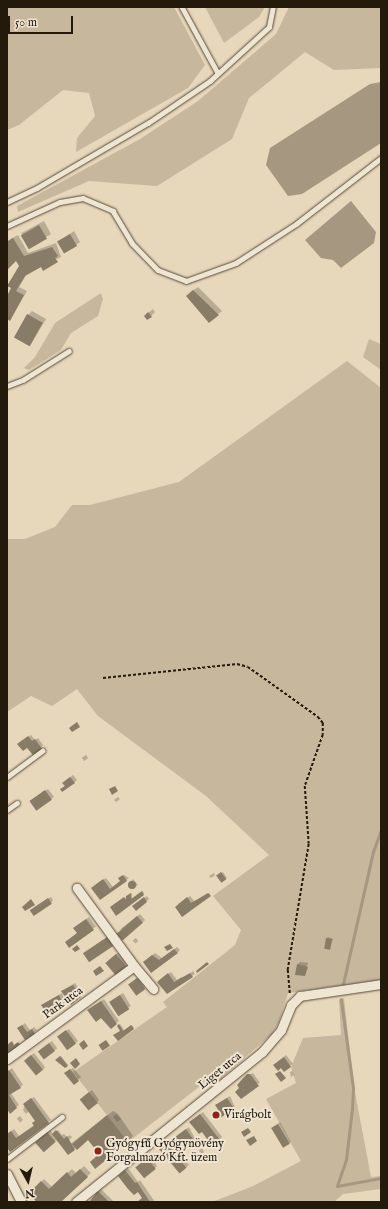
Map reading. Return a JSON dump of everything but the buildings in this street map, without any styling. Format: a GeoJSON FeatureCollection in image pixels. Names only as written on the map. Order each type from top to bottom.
{"type":"FeatureCollection","features":[{"type":"Feature","properties":{"kind":"street"},"geometry":{"type":"LineString","coordinates":[[77,888],[153,990]]}},
{"type":"Feature","properties":{"kind":"street","name":"Park utca"},"geometry":{"type":"LineString","coordinates":[[7,1060],[134,966]]}},
{"type":"Feature","properties":{"kind":"street"},"geometry":{"type":"LineString","coordinates":[[291,1005],[305,994],[381,984]]}},
{"type":"Feature","properties":{"kind":"street","name":"Liget utca"},"geometry":{"type":"LineString","coordinates":[[76,1202],[262,1052],[281,1030],[291,1005]]}},
{"type":"Feature","properties":{"kind":"street"},"geometry":{"type":"LineString","coordinates":[[7,1174],[21,1202]]}},
{"type":"Feature","properties":{"kind":"lane"},"geometry":{"type":"LineString","coordinates":[[182,7],[218,73]]}},
{"type":"Feature","properties":{"kind":"lane"},"geometry":{"type":"LineString","coordinates":[[7,202],[37,188],[148,124],[218,73],[269,26],[273,7]]}},
{"type":"Feature","properties":{"kind":"lane"},"geometry":{"type":"LineString","coordinates":[[7,226],[60,202],[83,198],[113,211],[132,243],[158,270],[186,280],[236,263],[296,224],[381,158]]}},
{"type":"Feature","properties":{"kind":"lane"},"geometry":{"type":"LineString","coordinates":[[7,386],[23,380],[69,351]]}},
{"type":"Feature","properties":{"kind":"lane"},"geometry":{"type":"LineString","coordinates":[[7,777],[42,751]]}},
{"type":"Feature","properties":{"kind":"lane"},"geometry":{"type":"LineString","coordinates":[[7,810],[17,803]]}},
{"type":"Feature","properties":{"kind":"lane"},"geometry":{"type":"LineString","coordinates":[[7,1159],[62,1118]]}},
{"type":"Feature","properties":{"kind":"path"},"geometry":{"type":"LineString","coordinates":[[103,678],[237,664],[248,667],[318,717],[323,723],[323,735],[305,786],[309,844],[288,970],[291,1005]]}},
{"type":"Feature","properties":{"kind":"shaded area"},"geometry":{"type":"Polygon","coordinates":[[[7,7],[174,7],[205,65],[188,88],[76,152],[77,138],[95,116],[89,93],[63,90],[19,125],[7,130],[7,7]]]}},
{"type":"Feature","properties":{"kind":"shaded area"},"geometry":{"type":"Polygon","coordinates":[[[205,7],[265,7],[259,17],[224,43],[205,7]]]}},
{"type":"Feature","properties":{"kind":"shaded area"},"geometry":{"type":"Polygon","coordinates":[[[289,7],[381,7],[381,68],[334,70],[305,52],[249,98],[232,139],[157,186],[89,181],[18,212],[17,206],[140,139],[198,101],[276,34],[289,7]]]}},
{"type":"Feature","properties":{"kind":"shaded area"},"geometry":{"type":"Polygon","coordinates":[[[381,82],[381,143],[302,194],[288,196],[266,165],[270,148],[370,84],[381,82]]]}},
{"type":"Feature","properties":{"kind":"shaded area"},"geometry":{"type":"Polygon","coordinates":[[[351,201],[376,232],[374,243],[341,268],[333,260],[321,258],[305,240],[351,201]]]}},
{"type":"Feature","properties":{"kind":"shaded area"},"geometry":{"type":"Polygon","coordinates":[[[101,293],[103,299],[98,316],[71,333],[61,350],[29,370],[24,368],[35,357],[55,323],[101,293]]]}},
{"type":"Feature","properties":{"kind":"shaded area"},"geometry":{"type":"Polygon","coordinates":[[[369,339],[381,344],[381,370],[363,357],[369,339]]]}},
{"type":"Feature","properties":{"kind":"shaded area"},"geometry":{"type":"Polygon","coordinates":[[[347,361],[381,388],[381,980],[288,993],[279,1022],[272,1034],[218,1081],[213,1076],[128,1142],[73,1072],[167,1007],[163,1002],[235,945],[241,930],[213,896],[269,855],[206,796],[98,716],[77,689],[52,706],[31,696],[7,712],[7,539],[25,539],[55,527],[72,505],[90,505],[179,482],[347,361]]]}},
{"type":"Feature","properties":{"kind":"shaded area"},"geometry":{"type":"Polygon","coordinates":[[[344,998],[354,1087],[371,1177],[381,1176],[381,1189],[343,1194],[334,1202],[212,1202],[251,1187],[301,1161],[266,1099],[296,1083],[291,1067],[303,1038],[341,1035],[339,1000],[344,998]]]}},
{"type":"Feature","properties":{"kind":"waterway"},"geometry":{"type":"LineString","coordinates":[[343,984],[373,852],[381,830]]}},
{"type":"Feature","properties":{"kind":"waterway"},"geometry":{"type":"LineString","coordinates":[[337,1186],[346,1160],[353,1088],[341,1000]]}},
{"type":"Feature","properties":{"kind":"waterway"},"geometry":{"type":"LineString","coordinates":[[337,1186],[381,1178]]}},
{"type":"Feature","properties":{"kind":"place","name":"Virágbolt"},"geometry":{"type":"Point","coordinates":[216,1115]}},
{"type":"Feature","properties":{"kind":"place","name":"Gyógyfű Gyógynövény Forgalmazó Kft. üzem"},"geometry":{"type":"Point","coordinates":[98,1151]}}]}
